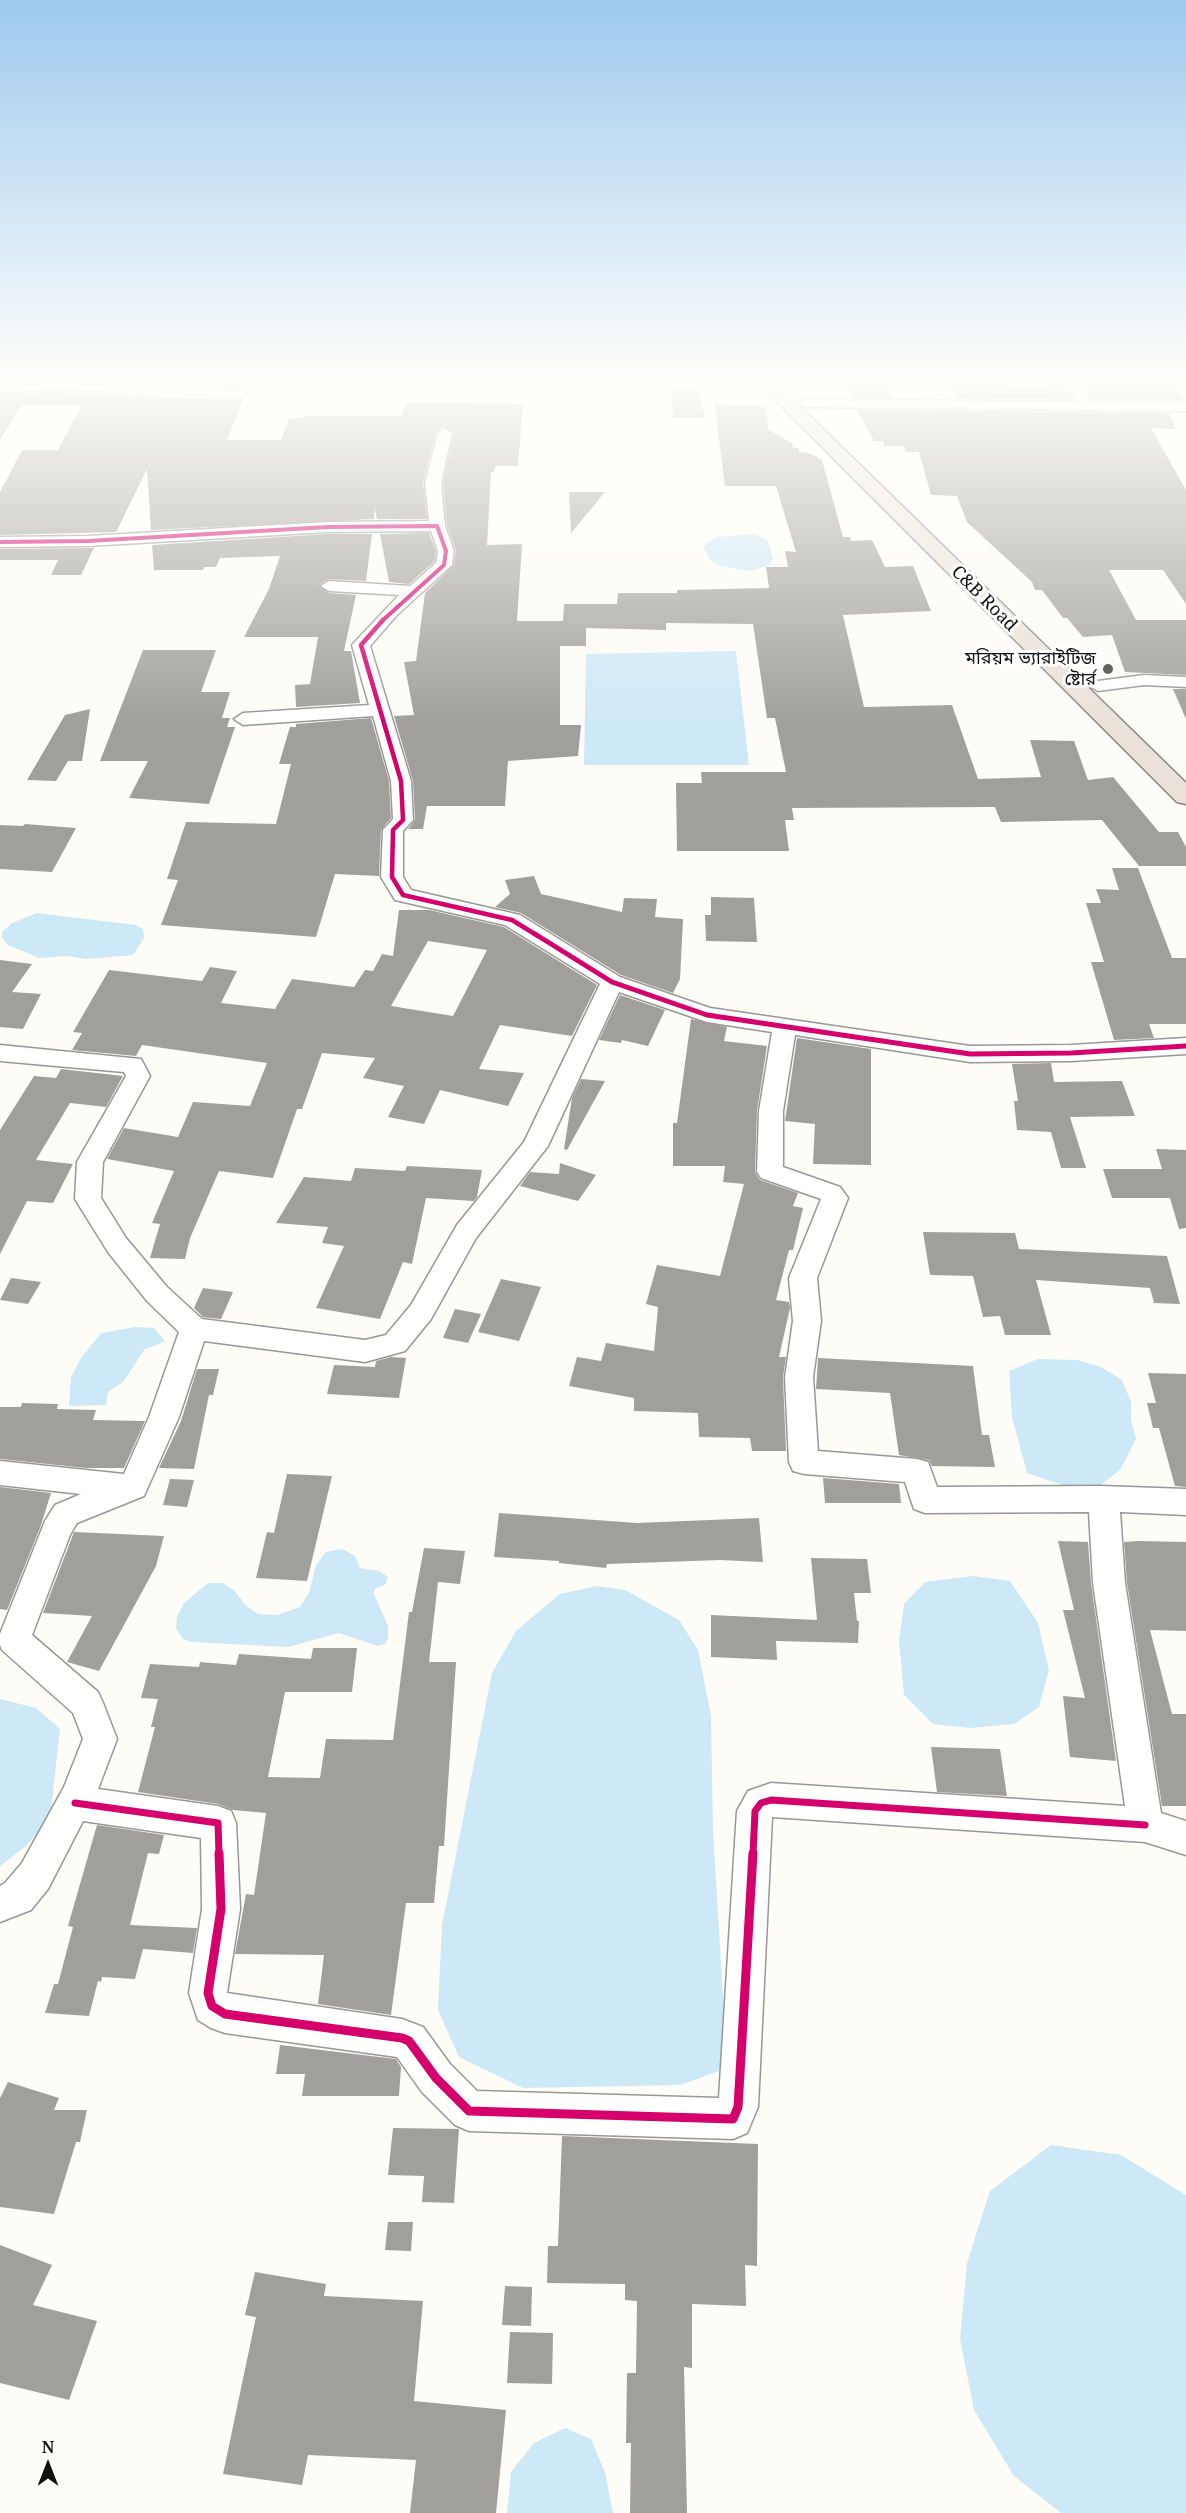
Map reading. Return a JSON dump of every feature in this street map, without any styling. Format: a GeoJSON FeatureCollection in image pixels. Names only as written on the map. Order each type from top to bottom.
{"type":"FeatureCollection","features":[{"type":"Feature","properties":{"kind":"highway","name":"C&B Road"},"geometry":{"type":"LineString","coordinates":[[876,491],[1186,797]]}},
{"type":"Feature","properties":{"kind":"highway","name":"C&B Road"},"geometry":{"type":"LineString","coordinates":[[896,491],[1186,771]]}},
{"type":"Feature","properties":{"kind":"street"},"geometry":{"type":"LineString","coordinates":[[435,491],[437,526],[446,552],[444,565],[391,611],[361,645],[401,781],[403,820],[393,830],[392,877],[403,895],[512,920],[612,982],[707,1015],[970,1054],[1071,1053],[1165,1045],[1186,1046]]}},
{"type":"Feature","properties":{"kind":"street"},"geometry":{"type":"LineString","coordinates":[[0,542],[88,541],[328,527],[437,526]]}},
{"type":"Feature","properties":{"kind":"street"},"geometry":{"type":"LineString","coordinates":[[329,586],[415,591]]}},
{"type":"Feature","properties":{"kind":"street"},"geometry":{"type":"LineString","coordinates":[[1098,686],[1144,680],[1186,682]]}},
{"type":"Feature","properties":{"kind":"street"},"geometry":{"type":"LineString","coordinates":[[243,719],[381,710]]}},
{"type":"Feature","properties":{"kind":"street"},"geometry":{"type":"LineString","coordinates":[[0,1053],[132,1065],[138,1076],[90,1162],[88,1199],[123,1253],[157,1294],[194,1329],[365,1351],[395,1342],[421,1312],[466,1232],[535,1146],[612,982]]}},
{"type":"Feature","properties":{"kind":"street"},"geometry":{"type":"LineString","coordinates":[[784,1028],[771,1111],[770,1172],[831,1193],[835,1198],[803,1278],[807,1321],[798,1377],[804,1462],[917,1471],[926,1500],[1101,1499],[1186,1502]]}},
{"type":"Feature","properties":{"kind":"street"},"geometry":{"type":"LineString","coordinates":[[0,1904],[18,1897],[35,1876],[75,1803],[100,1738],[86,1703],[19,1647],[14,1640],[56,1530],[66,1514],[133,1487],[164,1417],[194,1329]]}},
{"type":"Feature","properties":{"kind":"street"},"geometry":{"type":"LineString","coordinates":[[0,1473],[133,1487]]}},
{"type":"Feature","properties":{"kind":"street"},"geometry":{"type":"LineString","coordinates":[[1101,1499],[1107,1523],[1109,1583],[1145,1825]]}},
{"type":"Feature","properties":{"kind":"street"},"geometry":{"type":"LineString","coordinates":[[75,1803],[218,1823],[221,1909],[208,1993],[212,2006],[225,2014],[402,2038],[409,2041],[436,2078],[469,2111],[733,2119],[738,2108],[755,1811],[761,1803],[771,1800],[1145,1825],[1186,1838]]}},
{"type":"Feature","properties":{"kind":"water"},"geometry":{"type":"Polygon","coordinates":[[[756,534],[768,541],[773,559],[768,566],[751,571],[721,566],[710,560],[703,546],[717,537],[756,534]]]}},
{"type":"Feature","properties":{"kind":"water"},"geometry":{"type":"Polygon","coordinates":[[[736,651],[749,765],[584,765],[586,654],[736,651]]]}},
{"type":"Feature","properties":{"kind":"water"},"geometry":{"type":"Polygon","coordinates":[[[37,913],[136,925],[143,929],[144,938],[133,955],[86,959],[67,956],[39,958],[8,945],[2,938],[2,932],[12,923],[37,913]]]}},
{"type":"Feature","properties":{"kind":"water"},"geometry":{"type":"Polygon","coordinates":[[[135,1327],[154,1328],[165,1341],[144,1350],[123,1382],[108,1392],[106,1405],[69,1406],[71,1377],[81,1358],[101,1333],[135,1327]]]}},
{"type":"Feature","properties":{"kind":"water"},"geometry":{"type":"Polygon","coordinates":[[[1038,1359],[1077,1360],[1101,1367],[1122,1380],[1131,1402],[1131,1420],[1136,1439],[1120,1470],[1099,1486],[1074,1489],[1027,1473],[1012,1417],[1009,1371],[1038,1359]]]}},
{"type":"Feature","properties":{"kind":"water"},"geometry":{"type":"Polygon","coordinates":[[[342,1549],[355,1556],[360,1568],[379,1571],[388,1577],[386,1584],[375,1589],[374,1594],[388,1626],[388,1639],[385,1644],[378,1646],[339,1633],[288,1647],[192,1642],[183,1639],[176,1629],[177,1617],[184,1603],[208,1583],[223,1583],[235,1591],[246,1606],[258,1614],[277,1615],[300,1607],[309,1593],[316,1565],[326,1552],[342,1549]]]}},
{"type":"Feature","properties":{"kind":"water"},"geometry":{"type":"Polygon","coordinates":[[[973,1576],[1010,1581],[1038,1623],[1049,1670],[1039,1707],[1014,1724],[970,1728],[933,1724],[904,1695],[899,1640],[904,1604],[925,1582],[973,1576]]]}},
{"type":"Feature","properties":{"kind":"water"},"geometry":{"type":"Polygon","coordinates":[[[597,1586],[625,1590],[679,1620],[698,1650],[711,1716],[713,1830],[726,2047],[719,2071],[680,2085],[523,2088],[459,2057],[438,2010],[442,1925],[492,1673],[516,1631],[560,1594],[597,1586]]]}},
{"type":"Feature","properties":{"kind":"water"},"geometry":{"type":"Polygon","coordinates":[[[0,1699],[36,1708],[60,1729],[50,1819],[25,1847],[0,1866],[0,1699]]]}},
{"type":"Feature","properties":{"kind":"water"},"geometry":{"type":"Polygon","coordinates":[[[1051,2145],[1121,2155],[1186,2195],[1186,2513],[1061,2513],[1014,2476],[974,2410],[960,2339],[967,2263],[990,2191],[1051,2145]]]}},
{"type":"Feature","properties":{"kind":"water"},"geometry":{"type":"Polygon","coordinates":[[[565,2428],[591,2439],[605,2472],[613,2513],[507,2513],[511,2472],[534,2443],[565,2428]]]}},
{"type":"Feature","properties":{"kind":"building"},"geometry":{"type":"Polygon","coordinates":[[[136,491],[116,532],[0,535],[0,492],[136,491]]]}},
{"type":"Feature","properties":{"kind":"building"},"geometry":{"type":"Polygon","coordinates":[[[148,491],[424,491],[427,519],[377,519],[375,509],[374,519],[151,530],[148,491]]]}},
{"type":"Feature","properties":{"kind":"building"},"geometry":{"type":"Polygon","coordinates":[[[444,491],[490,491],[487,545],[522,544],[517,621],[563,621],[564,604],[617,604],[618,593],[677,593],[677,590],[769,588],[766,567],[788,567],[785,551],[796,552],[778,491],[831,491],[843,537],[850,537],[851,541],[872,540],[885,567],[913,566],[931,611],[843,615],[864,707],[952,705],[978,779],[1041,777],[1030,740],[1074,741],[1088,780],[1113,777],[1159,832],[1178,832],[1186,847],[1186,866],[1139,866],[1102,820],[1001,822],[995,807],[792,808],[794,820],[785,820],[789,851],[677,851],[676,783],[702,783],[701,772],[786,772],[775,718],[767,718],[753,624],[666,623],[666,630],[586,628],[586,646],[560,646],[560,725],[581,725],[578,756],[508,761],[505,806],[427,806],[423,829],[408,829],[415,820],[413,781],[394,716],[414,715],[404,662],[416,661],[425,593],[454,565],[456,550],[447,526],[444,491]]]}},
{"type":"Feature","properties":{"kind":"building"},"geometry":{"type":"Polygon","coordinates":[[[930,491],[1186,491],[1186,604],[1163,570],[1109,570],[1136,620],[1186,620],[1186,675],[1125,672],[1112,635],[1083,637],[1067,618],[1063,618],[1042,590],[1035,590],[1032,582],[967,522],[957,496],[931,495],[930,491]]]}},
{"type":"Feature","properties":{"kind":"building"},"geometry":{"type":"Polygon","coordinates":[[[569,492],[605,492],[571,533],[569,492]]]}},
{"type":"Feature","properties":{"kind":"building"},"geometry":{"type":"Polygon","coordinates":[[[429,533],[436,551],[434,562],[409,584],[389,582],[380,534],[429,533]]]}},
{"type":"Feature","properties":{"kind":"building"},"geometry":{"type":"Polygon","coordinates":[[[328,534],[372,534],[366,581],[329,579],[319,585],[329,593],[356,595],[344,651],[351,651],[360,703],[296,707],[295,685],[310,684],[318,637],[244,637],[269,589],[280,556],[220,558],[216,567],[204,567],[203,570],[154,570],[152,545],[328,534]]]}},
{"type":"Feature","properties":{"kind":"building"},"geometry":{"type":"Polygon","coordinates":[[[94,548],[81,575],[51,575],[58,560],[0,560],[0,549],[94,548]]]}},
{"type":"Feature","properties":{"kind":"building"},"geometry":{"type":"Polygon","coordinates":[[[143,650],[216,650],[201,692],[230,692],[222,718],[230,718],[227,727],[235,727],[209,804],[129,798],[148,761],[100,761],[143,650]]]}},
{"type":"Feature","properties":{"kind":"building"},"geometry":{"type":"Polygon","coordinates":[[[1173,689],[1186,689],[1186,719],[1173,689]]]}},
{"type":"Feature","properties":{"kind":"building"},"geometry":{"type":"Polygon","coordinates":[[[90,709],[82,761],[68,761],[56,781],[27,780],[65,715],[90,709]]]}},
{"type":"Feature","properties":{"kind":"building"},"geometry":{"type":"Polygon","coordinates":[[[371,718],[389,781],[391,818],[381,830],[379,876],[335,874],[316,937],[161,925],[178,880],[167,879],[186,822],[276,824],[291,764],[279,764],[290,727],[296,727],[296,724],[371,718]]]}},
{"type":"Feature","properties":{"kind":"building"},"geometry":{"type":"Polygon","coordinates":[[[25,824],[76,828],[52,872],[0,869],[0,825],[23,826],[25,824]]]}},
{"type":"Feature","properties":{"kind":"building"},"geometry":{"type":"Polygon","coordinates":[[[1112,868],[1138,868],[1172,958],[1186,958],[1186,1024],[1149,1024],[1154,1038],[1114,1040],[1091,962],[1104,962],[1086,903],[1101,903],[1096,889],[1119,890],[1112,868]]]}},
{"type":"Feature","properties":{"kind":"building"},"geometry":{"type":"Polygon","coordinates":[[[534,876],[541,894],[622,912],[624,898],[657,899],[655,917],[683,919],[680,979],[673,993],[621,975],[521,913],[495,907],[510,894],[505,880],[534,876]]]}},
{"type":"Feature","properties":{"kind":"building"},"geometry":{"type":"Polygon","coordinates":[[[711,897],[754,898],[757,942],[706,941],[705,915],[711,915],[711,897]]]}},
{"type":"Feature","properties":{"kind":"building"},"geometry":{"type":"Polygon","coordinates":[[[399,910],[429,910],[504,927],[597,985],[572,1036],[500,1025],[479,1069],[524,1073],[508,1106],[440,1090],[424,1124],[388,1117],[404,1086],[363,1078],[375,1058],[322,1053],[302,1109],[297,1109],[273,1178],[219,1171],[190,1238],[185,1259],[150,1258],[160,1224],[152,1223],[174,1171],[107,1159],[124,1128],[178,1137],[193,1102],[250,1106],[267,1063],[142,1045],[136,1056],[72,1050],[82,1033],[73,1032],[109,970],[202,981],[210,967],[237,971],[221,1003],[275,1009],[292,979],[354,987],[365,970],[373,971],[382,954],[393,956],[399,910]],[[428,941],[391,1006],[453,1016],[487,950],[428,941]]]}},
{"type":"Feature","properties":{"kind":"building"},"geometry":{"type":"Polygon","coordinates":[[[0,960],[32,964],[12,992],[41,994],[23,1029],[0,1027],[0,960]]]}},
{"type":"Feature","properties":{"kind":"building"},"geometry":{"type":"Polygon","coordinates":[[[620,995],[665,1010],[648,1046],[622,1040],[621,1043],[599,1040],[620,995]]]}},
{"type":"Feature","properties":{"kind":"building"},"geometry":{"type":"Polygon","coordinates":[[[691,1019],[727,1027],[724,1041],[767,1046],[757,1111],[755,1172],[760,1180],[798,1193],[793,1206],[803,1208],[793,1250],[789,1250],[776,1300],[789,1302],[790,1308],[779,1357],[786,1357],[783,1377],[786,1451],[752,1451],[750,1438],[699,1437],[698,1413],[634,1411],[634,1398],[569,1386],[577,1357],[601,1361],[606,1343],[654,1351],[658,1307],[646,1304],[657,1265],[720,1276],[744,1184],[723,1182],[725,1166],[673,1166],[673,1123],[677,1123],[691,1019]]]}},
{"type":"Feature","properties":{"kind":"building"},"geometry":{"type":"Polygon","coordinates":[[[797,1038],[871,1049],[871,1165],[813,1164],[815,1124],[785,1121],[797,1038]]]}},
{"type":"Feature","properties":{"kind":"building"},"geometry":{"type":"Polygon","coordinates":[[[1051,1063],[1054,1082],[1122,1081],[1135,1116],[1070,1117],[1086,1168],[1061,1168],[1051,1132],[1017,1130],[1014,1101],[1018,1101],[1012,1064],[1051,1063]]]}},
{"type":"Feature","properties":{"kind":"building"},"geometry":{"type":"Polygon","coordinates":[[[61,1069],[123,1076],[106,1107],[70,1103],[36,1160],[73,1164],[53,1203],[27,1201],[0,1254],[0,1130],[34,1076],[56,1078],[61,1069]]]}},
{"type":"Feature","properties":{"kind":"building"},"geometry":{"type":"Polygon","coordinates":[[[581,1079],[605,1081],[567,1150],[564,1149],[572,1098],[581,1079]]]}},
{"type":"Feature","properties":{"kind":"building"},"geometry":{"type":"Polygon","coordinates":[[[1156,1149],[1186,1150],[1186,1228],[1179,1229],[1170,1198],[1112,1198],[1103,1169],[1162,1169],[1156,1149]]]}},
{"type":"Feature","properties":{"kind":"building"},"geometry":{"type":"Polygon","coordinates":[[[560,1163],[596,1175],[578,1201],[520,1186],[530,1172],[559,1174],[560,1163]]]}},
{"type":"Feature","properties":{"kind":"building"},"geometry":{"type":"Polygon","coordinates":[[[407,1166],[482,1170],[477,1197],[474,1201],[426,1198],[412,1264],[403,1262],[380,1319],[316,1308],[344,1246],[322,1243],[328,1227],[276,1223],[304,1177],[351,1181],[355,1168],[405,1171],[407,1166]]]}},
{"type":"Feature","properties":{"kind":"building"},"geometry":{"type":"Polygon","coordinates":[[[923,1232],[1015,1233],[1019,1249],[1167,1256],[1180,1304],[1154,1303],[1150,1288],[1036,1280],[1051,1335],[1005,1335],[1000,1316],[983,1317],[973,1276],[930,1275],[923,1232]]]}},
{"type":"Feature","properties":{"kind":"building"},"geometry":{"type":"Polygon","coordinates":[[[11,1278],[41,1282],[28,1304],[0,1300],[11,1278]]]}},
{"type":"Feature","properties":{"kind":"building"},"geometry":{"type":"Polygon","coordinates":[[[501,1279],[541,1287],[519,1341],[478,1332],[501,1279]]]}},
{"type":"Feature","properties":{"kind":"building"},"geometry":{"type":"Polygon","coordinates":[[[203,1288],[233,1292],[221,1319],[203,1317],[194,1308],[203,1288]]]}},
{"type":"Feature","properties":{"kind":"building"},"geometry":{"type":"Polygon","coordinates":[[[455,1309],[481,1314],[468,1343],[443,1338],[455,1309]]]}},
{"type":"Feature","properties":{"kind":"building"},"geometry":{"type":"Polygon","coordinates":[[[391,1357],[406,1358],[399,1398],[327,1394],[334,1365],[375,1367],[376,1361],[391,1357]]]}},
{"type":"Feature","properties":{"kind":"building"},"geometry":{"type":"Polygon","coordinates":[[[818,1358],[973,1366],[982,1435],[989,1435],[995,1467],[932,1466],[929,1460],[899,1455],[890,1393],[816,1389],[818,1358]]]}},
{"type":"Feature","properties":{"kind":"building"},"geometry":{"type":"Polygon","coordinates":[[[197,1369],[219,1369],[213,1395],[209,1395],[194,1469],[159,1468],[181,1421],[197,1369]]]}},
{"type":"Feature","properties":{"kind":"building"},"geometry":{"type":"Polygon","coordinates":[[[1148,1373],[1186,1374],[1186,1487],[1175,1486],[1159,1428],[1153,1428],[1147,1403],[1156,1403],[1148,1373]]]}},
{"type":"Feature","properties":{"kind":"building"},"geometry":{"type":"Polygon","coordinates":[[[22,1403],[58,1404],[57,1409],[96,1410],[93,1420],[145,1421],[124,1468],[86,1468],[0,1459],[0,1407],[21,1407],[22,1403]]]}},
{"type":"Feature","properties":{"kind":"building"},"geometry":{"type":"Polygon","coordinates":[[[287,1474],[332,1476],[307,1581],[256,1578],[267,1532],[274,1533],[287,1474]]]}},
{"type":"Feature","properties":{"kind":"building"},"geometry":{"type":"Polygon","coordinates":[[[823,1478],[899,1484],[901,1503],[825,1503],[823,1478]]]}},
{"type":"Feature","properties":{"kind":"building"},"geometry":{"type":"Polygon","coordinates":[[[170,1479],[194,1480],[187,1507],[163,1505],[170,1479]]]}},
{"type":"Feature","properties":{"kind":"building"},"geometry":{"type":"Polygon","coordinates":[[[0,1487],[51,1493],[40,1528],[7,1610],[0,1609],[0,1487]]]}},
{"type":"Feature","properties":{"kind":"building"},"geometry":{"type":"Polygon","coordinates":[[[499,1513],[637,1523],[759,1518],[763,1562],[720,1560],[607,1564],[606,1568],[559,1563],[559,1561],[494,1557],[499,1513]]]}},
{"type":"Feature","properties":{"kind":"building"},"geometry":{"type":"Polygon","coordinates":[[[74,1532],[164,1536],[156,1566],[99,1671],[67,1662],[92,1616],[43,1613],[74,1532]]]}},
{"type":"Feature","properties":{"kind":"building"},"geometry":{"type":"Polygon","coordinates":[[[1058,1541],[1088,1542],[1091,1583],[1116,1761],[1070,1757],[1063,1696],[1085,1698],[1063,1610],[1074,1610],[1058,1541]]]}},
{"type":"Feature","properties":{"kind":"building"},"geometry":{"type":"Polygon","coordinates":[[[1124,1542],[1186,1542],[1186,1631],[1150,1630],[1172,1714],[1186,1714],[1186,1806],[1162,1806],[1127,1583],[1124,1542]]]}},
{"type":"Feature","properties":{"kind":"building"},"geometry":{"type":"Polygon","coordinates":[[[424,1548],[465,1551],[460,1584],[438,1582],[429,1662],[456,1662],[444,1846],[439,1846],[434,1903],[406,1903],[391,2015],[318,2004],[324,1955],[235,1954],[246,1894],[254,1895],[266,1813],[233,1810],[218,1804],[138,1792],[155,1727],[151,1727],[158,1699],[141,1698],[150,1664],[199,1667],[200,1662],[236,1665],[239,1654],[311,1659],[313,1648],[357,1648],[352,1692],[285,1692],[268,1777],[320,1778],[326,1739],[393,1740],[409,1612],[412,1612],[424,1548]]]}},
{"type":"Feature","properties":{"kind":"building"},"geometry":{"type":"Polygon","coordinates":[[[811,1558],[867,1559],[871,1593],[854,1593],[857,1621],[859,1621],[858,1643],[776,1641],[777,1660],[711,1657],[711,1615],[817,1620],[811,1558]]]}},
{"type":"Feature","properties":{"kind":"building"},"geometry":{"type":"Polygon","coordinates":[[[931,1747],[1000,1749],[1007,1796],[937,1792],[931,1747]]]}},
{"type":"Feature","properties":{"kind":"building"},"geometry":{"type":"Polygon","coordinates":[[[97,1825],[164,1835],[159,1854],[148,1853],[130,1925],[197,1928],[193,1953],[143,1949],[135,1979],[102,1977],[101,1982],[98,1981],[89,2016],[45,2013],[54,1984],[58,1984],[73,1927],[68,1926],[97,1825]]]}},
{"type":"Feature","properties":{"kind":"building"},"geometry":{"type":"Polygon","coordinates":[[[280,2045],[396,2059],[401,2067],[399,2096],[302,2096],[305,2074],[276,2074],[280,2045]]]}},
{"type":"Feature","properties":{"kind":"building"},"geometry":{"type":"Polygon","coordinates":[[[8,2082],[59,2098],[54,2110],[87,2110],[80,2142],[76,2142],[54,2214],[0,2207],[0,2098],[8,2082]]]}},
{"type":"Feature","properties":{"kind":"building"},"geometry":{"type":"Polygon","coordinates":[[[393,2128],[459,2129],[454,2203],[422,2202],[424,2176],[388,2175],[393,2128]]]}},
{"type":"Feature","properties":{"kind":"building"},"geometry":{"type":"Polygon","coordinates":[[[562,2136],[758,2144],[757,2266],[745,2265],[746,2306],[692,2304],[692,2368],[684,2367],[687,2513],[630,2513],[631,2443],[626,2443],[627,2373],[636,2373],[637,2301],[625,2300],[625,2284],[547,2283],[548,2246],[558,2246],[562,2136]]]}},
{"type":"Feature","properties":{"kind":"building"},"geometry":{"type":"Polygon","coordinates":[[[388,2222],[413,2222],[411,2251],[385,2250],[388,2222]]]}},
{"type":"Feature","properties":{"kind":"building"},"geometry":{"type":"Polygon","coordinates":[[[0,2245],[52,2265],[33,2305],[97,2321],[69,2400],[0,2383],[0,2245]]]}},
{"type":"Feature","properties":{"kind":"building"},"geometry":{"type":"Polygon","coordinates":[[[255,2272],[326,2284],[324,2296],[423,2301],[414,2401],[506,2410],[496,2513],[410,2513],[416,2460],[308,2455],[302,2485],[223,2474],[256,2317],[245,2315],[255,2272]]]}},
{"type":"Feature","properties":{"kind":"building"},"geometry":{"type":"Polygon","coordinates":[[[505,2286],[532,2287],[531,2326],[502,2325],[505,2286]]]}},
{"type":"Feature","properties":{"kind":"building"},"geometry":{"type":"Polygon","coordinates":[[[510,2332],[553,2333],[552,2384],[507,2383],[510,2332]]]}},
{"type":"Feature","properties":{"kind":"cycle path"},"geometry":{"type":"LineString","coordinates":[[0,542],[88,541],[328,527],[437,526],[446,551],[444,565],[391,611],[361,645],[401,781],[403,820],[393,830],[392,877],[403,895],[512,920],[612,982],[707,1015],[970,1054],[1071,1053],[1186,1046]]}},
{"type":"Feature","properties":{"kind":"cycle path"},"geometry":{"type":"LineString","coordinates":[[75,1803],[218,1823],[221,1909],[208,1993],[212,2006],[225,2014],[402,2038],[409,2041],[436,2078],[469,2111],[733,2119],[738,2107],[755,1811],[761,1803],[771,1800],[1145,1825]]}},
{"type":"Feature","properties":{"kind":"place","name":"মরিয়ম ভ্যারাইটিজ ষ্টোর্র"},"geometry":{"type":"Point","coordinates":[1108,669]}}]}
